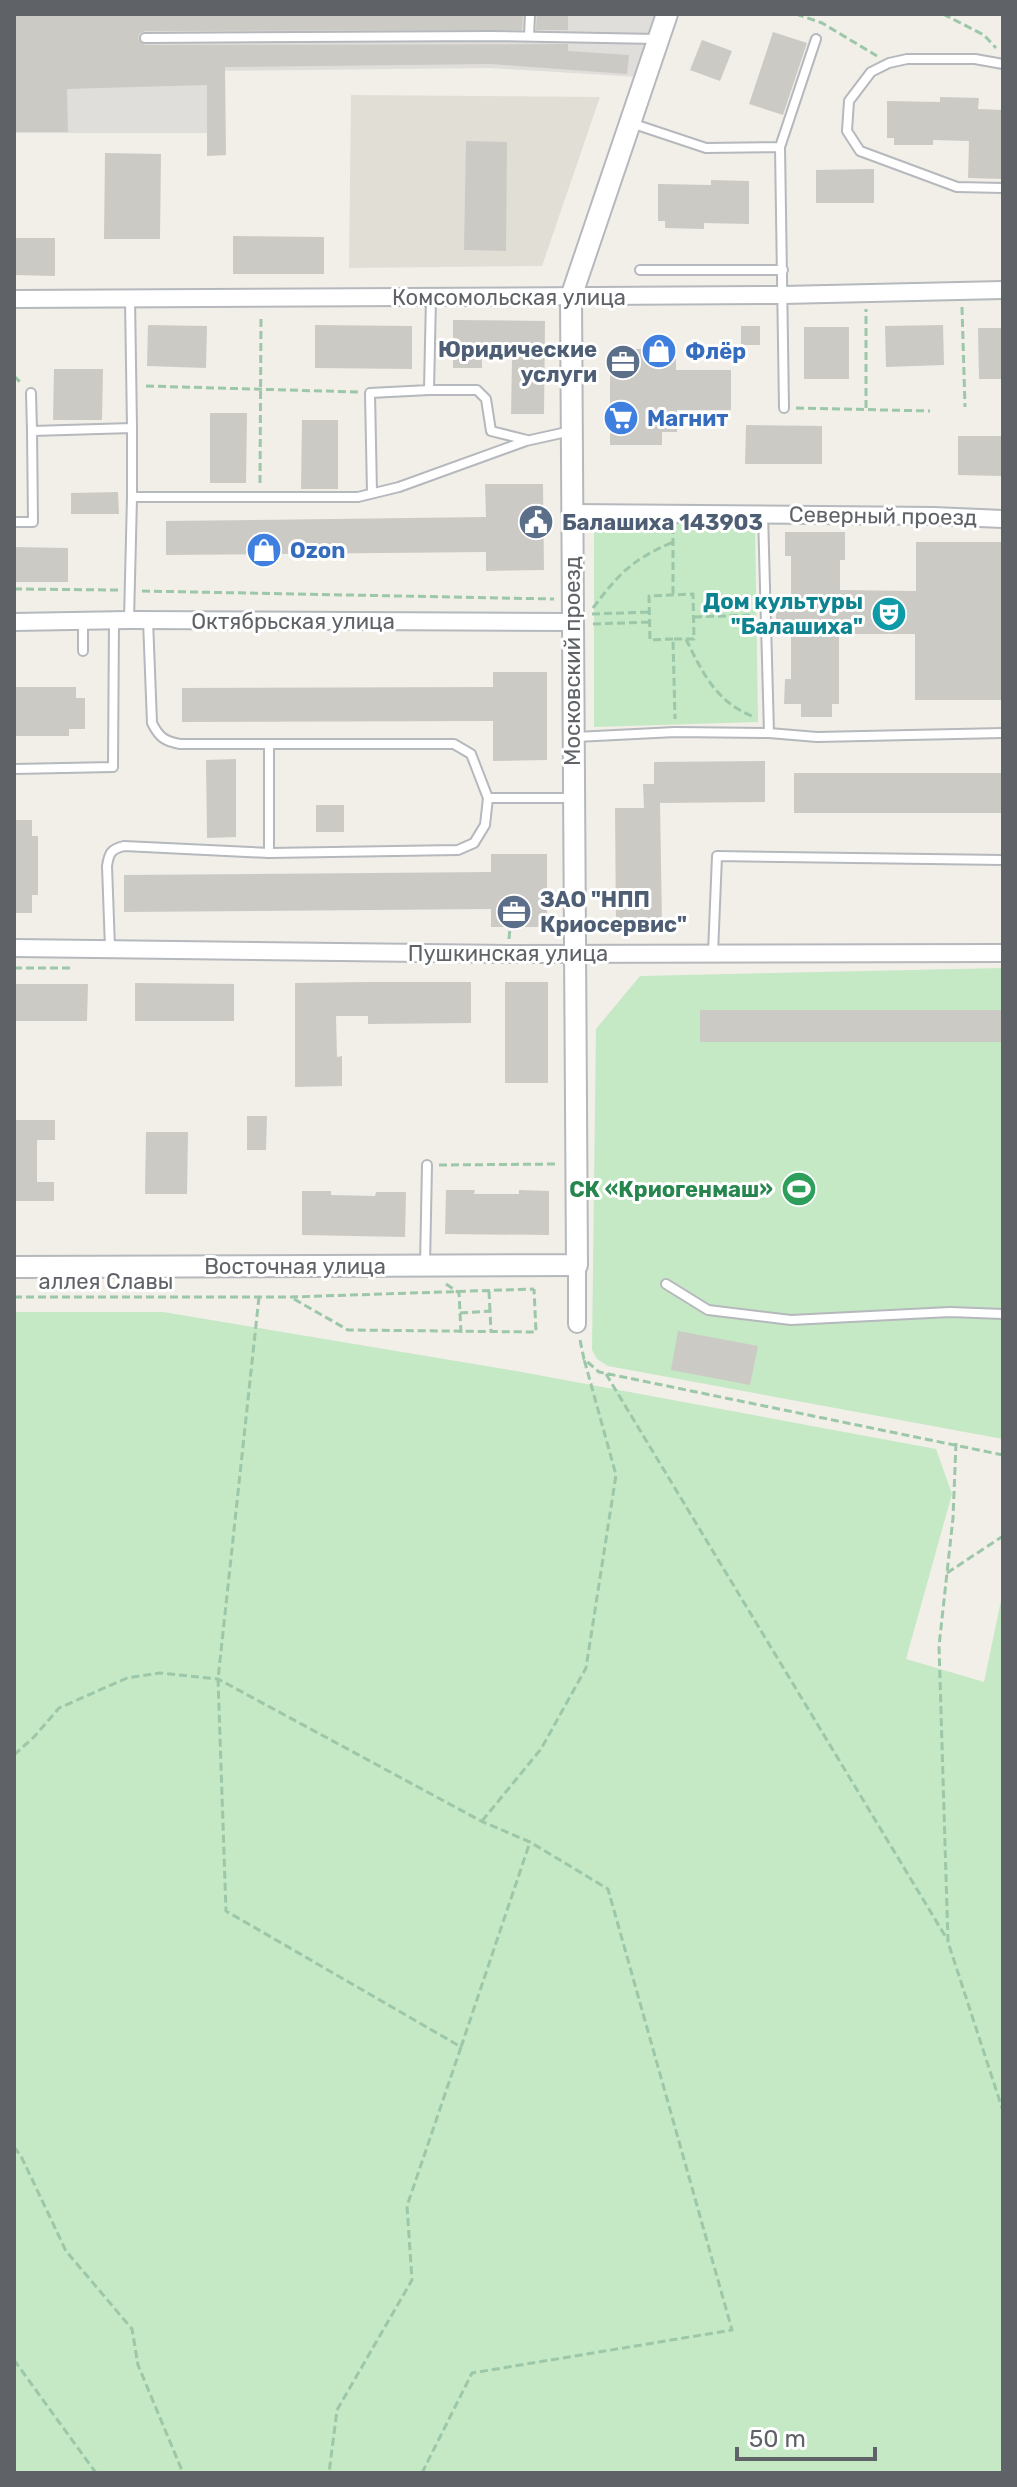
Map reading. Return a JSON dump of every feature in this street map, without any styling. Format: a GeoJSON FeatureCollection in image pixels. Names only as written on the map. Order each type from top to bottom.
{"type":"FeatureCollection","features":[{"type":"Feature","properties":{"kind":"street","name":"Московский проезд"},"geometry":{"type":"LineString","coordinates":[[577,1324],[572,737],[580,623],[571,513],[571,297],[667,14]]}},
{"type":"Feature","properties":{"kind":"street","name":"Комсомольская улица"},"geometry":{"type":"LineString","coordinates":[[14,299],[571,297],[1003,290]]}},
{"type":"Feature","properties":{"kind":"street","name":"Северный проезд"},"geometry":{"type":"LineString","coordinates":[[571,513],[763,513],[1003,519]]}},
{"type":"Feature","properties":{"kind":"street","name":"Октябрьская улица"},"geometry":{"type":"LineString","coordinates":[[14,622],[580,623]]}},
{"type":"Feature","properties":{"kind":"street","name":"Пушкинская улица"},"geometry":{"type":"LineString","coordinates":[[14,948],[713,954],[1003,953]]}},
{"type":"Feature","properties":{"kind":"street","name":"Восточная улица"},"geometry":{"type":"LineString","coordinates":[[14,1267],[577,1265]]}},
{"type":"Feature","properties":{"kind":"lane"},"geometry":{"type":"LineString","coordinates":[[529,36],[530,14]]}},
{"type":"Feature","properties":{"kind":"lane"},"geometry":{"type":"LineString","coordinates":[[145,38],[529,36],[658,39]]}},
{"type":"Feature","properties":{"kind":"lane"},"geometry":{"type":"LineString","coordinates":[[784,408],[780,147],[816,39]]}},
{"type":"Feature","properties":{"kind":"lane"},"geometry":{"type":"LineString","coordinates":[[1003,64],[961,59],[907,59],[889,63],[871,72],[849,101],[847,131],[860,151],[957,187],[1003,188]]}},
{"type":"Feature","properties":{"kind":"lane"},"geometry":{"type":"LineString","coordinates":[[630,123],[706,148],[780,147]]}},
{"type":"Feature","properties":{"kind":"lane"},"geometry":{"type":"LineString","coordinates":[[640,270],[783,270]]}},
{"type":"Feature","properties":{"kind":"lane"},"geometry":{"type":"LineString","coordinates":[[429,390],[431,297]]}},
{"type":"Feature","properties":{"kind":"lane"},"geometry":{"type":"LineString","coordinates":[[14,769],[113,767],[122,620],[130,590],[130,299]]}},
{"type":"Feature","properties":{"kind":"lane"},"geometry":{"type":"LineString","coordinates":[[372,493],[370,393],[477,390],[486,399],[491,431],[529,440]]}},
{"type":"Feature","properties":{"kind":"lane"},"geometry":{"type":"LineString","coordinates":[[14,522],[33,522],[31,393]]}},
{"type":"Feature","properties":{"kind":"lane"},"geometry":{"type":"LineString","coordinates":[[32,431],[132,428]]}},
{"type":"Feature","properties":{"kind":"lane"},"geometry":{"type":"LineString","coordinates":[[132,497],[358,497],[399,487],[529,440],[572,431]]}},
{"type":"Feature","properties":{"kind":"lane"},"geometry":{"type":"LineString","coordinates":[[763,513],[769,733]]}},
{"type":"Feature","properties":{"kind":"lane"},"geometry":{"type":"LineString","coordinates":[[110,948],[107,866],[108,854],[114,849],[124,846],[269,853],[458,850],[474,843],[485,825],[488,798],[471,754],[454,744],[180,744],[158,736],[152,723],[150,706],[148,620]]}},
{"type":"Feature","properties":{"kind":"lane"},"geometry":{"type":"LineString","coordinates":[[83,621],[83,651]]}},
{"type":"Feature","properties":{"kind":"lane"},"geometry":{"type":"LineString","coordinates":[[572,737],[675,732],[817,737],[1003,733]]}},
{"type":"Feature","properties":{"kind":"lane"},"geometry":{"type":"LineString","coordinates":[[269,744],[269,853]]}},
{"type":"Feature","properties":{"kind":"lane"},"geometry":{"type":"LineString","coordinates":[[488,798],[573,798]]}},
{"type":"Feature","properties":{"kind":"lane"},"geometry":{"type":"LineString","coordinates":[[713,954],[717,856],[1003,860]]}},
{"type":"Feature","properties":{"kind":"lane"},"geometry":{"type":"LineString","coordinates":[[425,1266],[427,1165]]}},
{"type":"Feature","properties":{"kind":"lane"},"geometry":{"type":"LineString","coordinates":[[666,1284],[708,1310],[791,1320],[950,1312],[1003,1314]]}},
{"type":"Feature","properties":{"kind":"path"},"geometry":{"type":"LineString","coordinates":[[796,14],[822,23],[889,63]]}},
{"type":"Feature","properties":{"kind":"path"},"geometry":{"type":"LineString","coordinates":[[943,14],[984,35],[1003,56]]}},
{"type":"Feature","properties":{"kind":"path"},"geometry":{"type":"LineString","coordinates":[[961,291],[965,407]]}},
{"type":"Feature","properties":{"kind":"path"},"geometry":{"type":"LineString","coordinates":[[866,293],[866,408]]}},
{"type":"Feature","properties":{"kind":"path"},"geometry":{"type":"LineString","coordinates":[[260,497],[261,318]]}},
{"type":"Feature","properties":{"kind":"path"},"geometry":{"type":"LineString","coordinates":[[131,385],[370,393]]}},
{"type":"Feature","properties":{"kind":"path"},"geometry":{"type":"LineString","coordinates":[[784,408],[930,411]]}},
{"type":"Feature","properties":{"kind":"path"},"geometry":{"type":"LineString","coordinates":[[673,514],[673,595]]}},
{"type":"Feature","properties":{"kind":"path"},"geometry":{"type":"LineString","coordinates":[[649,612],[589,614],[618,575],[643,555],[673,542]]}},
{"type":"Feature","properties":{"kind":"path"},"geometry":{"type":"LineString","coordinates":[[14,589],[554,599]]}},
{"type":"Feature","properties":{"kind":"path"},"geometry":{"type":"LineString","coordinates":[[693,594],[694,639],[650,640],[649,612],[649,596],[693,594]]}},
{"type":"Feature","properties":{"kind":"path"},"geometry":{"type":"LineString","coordinates":[[694,617],[766,615]]}},
{"type":"Feature","properties":{"kind":"path"},"geometry":{"type":"LineString","coordinates":[[580,623],[650,622]]}},
{"type":"Feature","properties":{"kind":"path"},"geometry":{"type":"LineString","coordinates":[[673,639],[675,732]]}},
{"type":"Feature","properties":{"kind":"path"},"geometry":{"type":"LineString","coordinates":[[686,639],[707,681],[722,698],[740,712],[769,719]]}},
{"type":"Feature","properties":{"kind":"path"},"geometry":{"type":"LineString","coordinates":[[427,1165],[576,1164]]}},
{"type":"Feature","properties":{"kind":"path"},"geometry":{"type":"LineString","coordinates":[[425,1266],[459,1293],[461,1333]]}},
{"type":"Feature","properties":{"kind":"path","name":"аллея Славы"},"geometry":{"type":"LineString","coordinates":[[14,1297],[291,1297],[534,1289],[536,1332],[491,1332]]}},
{"type":"Feature","properties":{"kind":"path"},"geometry":{"type":"LineString","coordinates":[[291,1297],[348,1330],[461,1333],[491,1332],[489,1291]]}},
{"type":"Feature","properties":{"kind":"path"},"geometry":{"type":"LineString","coordinates":[[259,1297],[218,1679],[226,1911],[461,2047]]}},
{"type":"Feature","properties":{"kind":"path"},"geometry":{"type":"LineString","coordinates":[[460,1313],[490,1311]]}},
{"type":"Feature","properties":{"kind":"path"},"geometry":{"type":"LineString","coordinates":[[481,1821],[541,1749],[586,1668],[616,1475],[577,1324]]}},
{"type":"Feature","properties":{"kind":"path"},"geometry":{"type":"LineString","coordinates":[[584,1359],[606,1374],[1003,1455]]}},
{"type":"Feature","properties":{"kind":"path"},"geometry":{"type":"LineString","coordinates":[[606,1374],[948,1942],[1003,2111]]}},
{"type":"Feature","properties":{"kind":"path"},"geometry":{"type":"LineString","coordinates":[[948,1942],[939,1646],[953,1518],[956,1443]]}},
{"type":"Feature","properties":{"kind":"path"},"geometry":{"type":"LineString","coordinates":[[947,1573],[1003,1536]]}},
{"type":"Feature","properties":{"kind":"path"},"geometry":{"type":"LineString","coordinates":[[14,1755],[59,1708],[127,1678],[160,1673],[218,1679],[481,1821],[530,1842],[608,1889],[732,2330],[472,2373],[422,2473]]}},
{"type":"Feature","properties":{"kind":"path"},"geometry":{"type":"LineString","coordinates":[[329,2473],[337,2410],[412,2280],[407,2206],[530,1842]]}},
{"type":"Feature","properties":{"kind":"path"},"geometry":{"type":"LineString","coordinates":[[14,2147],[66,2251],[132,2329],[138,2365],[183,2473]]}},
{"type":"Feature","properties":{"kind":"path"},"geometry":{"type":"LineString","coordinates":[[14,2360],[96,2473]]}},
{"type":"Feature","properties":{"kind":"shaded area"},"geometry":{"type":"Polygon","coordinates":[[[14,14],[656,14],[637,77],[490,68],[212,71],[212,133],[14,133],[14,14]]]}},
{"type":"Feature","properties":{"kind":"shaded area"},"geometry":{"type":"Polygon","coordinates":[[[351,95],[600,97],[542,266],[349,268],[351,95]]]}},
{"type":"Feature","properties":{"kind":"green space"},"geometry":{"type":"Polygon","coordinates":[[[755,521],[758,722],[594,727],[594,522],[755,521]]]}},
{"type":"Feature","properties":{"kind":"green space","name":"СК «Криогенмаш»"},"geometry":{"type":"Polygon","coordinates":[[[1003,968],[1003,1439],[608,1366],[597,1359],[592,1350],[596,1029],[640,976],[1003,968]]]}},
{"type":"Feature","properties":{"kind":"green space"},"geometry":{"type":"Polygon","coordinates":[[[14,1312],[163,1312],[516,1371],[936,1449],[952,1494],[906,1659],[984,1682],[1003,1591],[1003,2473],[14,2473],[14,1312]]]}},
{"type":"Feature","properties":{"kind":"building"},"geometry":{"type":"Polygon","coordinates":[[[14,14],[523,14],[522,30],[145,31],[139,34],[138,39],[145,45],[568,44],[568,51],[629,55],[627,74],[491,64],[225,67],[226,155],[207,156],[207,85],[67,89],[68,132],[14,132],[14,14]]]}},
{"type":"Feature","properties":{"kind":"building"},"geometry":{"type":"Polygon","coordinates":[[[537,14],[568,14],[568,30],[536,30],[537,14]]]}},
{"type":"Feature","properties":{"kind":"building"},"geometry":{"type":"Polygon","coordinates":[[[773,32],[807,43],[783,115],[749,104],[773,32]]]}},
{"type":"Feature","properties":{"kind":"building"},"geometry":{"type":"Polygon","coordinates":[[[702,40],[732,51],[720,81],[690,70],[702,40]]]}},
{"type":"Feature","properties":{"kind":"building"},"geometry":{"type":"Polygon","coordinates":[[[940,97],[979,98],[978,109],[1003,110],[1003,179],[968,178],[969,141],[933,140],[933,145],[894,145],[894,138],[887,138],[887,101],[940,102],[940,97]]]}},
{"type":"Feature","properties":{"kind":"building"},"geometry":{"type":"Polygon","coordinates":[[[466,141],[507,142],[506,251],[464,250],[466,141]]]}},
{"type":"Feature","properties":{"kind":"building"},"geometry":{"type":"Polygon","coordinates":[[[105,153],[161,154],[160,239],[104,239],[105,153]]]}},
{"type":"Feature","properties":{"kind":"building"},"geometry":{"type":"Polygon","coordinates":[[[874,169],[874,203],[816,203],[816,170],[874,169]]]}},
{"type":"Feature","properties":{"kind":"building"},"geometry":{"type":"Polygon","coordinates":[[[711,180],[749,181],[749,224],[704,223],[704,229],[665,228],[665,221],[658,221],[658,184],[711,185],[711,180]]]}},
{"type":"Feature","properties":{"kind":"building"},"geometry":{"type":"Polygon","coordinates":[[[233,236],[324,237],[324,274],[233,274],[233,236]]]}},
{"type":"Feature","properties":{"kind":"building"},"geometry":{"type":"Polygon","coordinates":[[[14,238],[55,238],[55,276],[14,275],[14,238]]]}},
{"type":"Feature","properties":{"kind":"building"},"geometry":{"type":"Polygon","coordinates":[[[453,320],[545,321],[544,414],[511,414],[512,359],[482,359],[482,368],[453,368],[453,320]]]}},
{"type":"Feature","properties":{"kind":"building"},"geometry":{"type":"Polygon","coordinates":[[[148,325],[207,326],[206,368],[147,366],[148,325]]]}},
{"type":"Feature","properties":{"kind":"building"},"geometry":{"type":"Polygon","coordinates":[[[315,325],[412,326],[412,369],[315,368],[315,325]]]}},
{"type":"Feature","properties":{"kind":"building"},"geometry":{"type":"Polygon","coordinates":[[[943,325],[944,365],[886,367],[885,326],[943,325]]]}},
{"type":"Feature","properties":{"kind":"building"},"geometry":{"type":"Polygon","coordinates":[[[741,326],[760,326],[760,345],[741,345],[741,326]]]}},
{"type":"Feature","properties":{"kind":"building"},"geometry":{"type":"Polygon","coordinates":[[[804,327],[849,327],[849,379],[804,379],[804,327]]]}},
{"type":"Feature","properties":{"kind":"building"},"geometry":{"type":"Polygon","coordinates":[[[978,328],[1003,328],[1003,379],[979,379],[978,328]]]}},
{"type":"Feature","properties":{"kind":"building"},"geometry":{"type":"Polygon","coordinates":[[[610,349],[676,349],[676,370],[731,370],[731,410],[677,410],[677,432],[662,432],[662,445],[610,445],[610,349]]]}},
{"type":"Feature","properties":{"kind":"building"},"geometry":{"type":"Polygon","coordinates":[[[54,369],[103,369],[102,420],[53,420],[54,369]]]}},
{"type":"Feature","properties":{"kind":"building"},"geometry":{"type":"Polygon","coordinates":[[[210,413],[247,413],[246,483],[210,483],[210,413]]]}},
{"type":"Feature","properties":{"kind":"building"},"geometry":{"type":"Polygon","coordinates":[[[302,420],[338,420],[338,489],[301,489],[302,420]]]}},
{"type":"Feature","properties":{"kind":"building"},"geometry":{"type":"Polygon","coordinates":[[[746,425],[822,426],[822,464],[745,464],[746,425]]]}},
{"type":"Feature","properties":{"kind":"building"},"geometry":{"type":"Polygon","coordinates":[[[958,436],[1003,436],[1002,476],[958,475],[958,436]]]}},
{"type":"Feature","properties":{"kind":"building"},"geometry":{"type":"Polygon","coordinates":[[[485,484],[543,484],[544,570],[486,571],[486,552],[166,555],[166,521],[486,517],[485,484]]]}},
{"type":"Feature","properties":{"kind":"building"},"geometry":{"type":"Polygon","coordinates":[[[118,492],[119,514],[71,514],[71,493],[118,492]]]}},
{"type":"Feature","properties":{"kind":"building","name":"Дом культуры \"Балашиха\""},"geometry":{"type":"Polygon","coordinates":[[[785,532],[845,532],[845,560],[840,560],[840,590],[916,591],[916,542],[1003,542],[1003,700],[915,700],[915,634],[839,634],[839,704],[832,704],[832,717],[801,717],[801,704],[784,704],[785,679],[791,679],[791,632],[776,632],[776,597],[791,597],[791,556],[785,556],[785,532]]]}},
{"type":"Feature","properties":{"kind":"building"},"geometry":{"type":"Polygon","coordinates":[[[14,547],[68,548],[68,582],[14,582],[14,547]]]}},
{"type":"Feature","properties":{"kind":"building"},"geometry":{"type":"Polygon","coordinates":[[[493,672],[547,672],[547,760],[493,761],[493,721],[182,722],[182,688],[493,687],[493,672]]]}},
{"type":"Feature","properties":{"kind":"building"},"geometry":{"type":"Polygon","coordinates":[[[14,687],[76,687],[76,698],[85,698],[85,729],[69,729],[69,736],[14,736],[14,687]]]}},
{"type":"Feature","properties":{"kind":"building"},"geometry":{"type":"Polygon","coordinates":[[[236,759],[236,837],[207,838],[206,760],[236,759]]]}},
{"type":"Feature","properties":{"kind":"building"},"geometry":{"type":"Polygon","coordinates":[[[765,761],[765,802],[660,803],[662,926],[616,926],[615,808],[644,808],[643,784],[654,784],[654,762],[765,761]]]}},
{"type":"Feature","properties":{"kind":"building"},"geometry":{"type":"Polygon","coordinates":[[[794,773],[1003,773],[1003,813],[794,813],[794,773]]]}},
{"type":"Feature","properties":{"kind":"building"},"geometry":{"type":"Polygon","coordinates":[[[316,805],[344,805],[344,832],[316,832],[316,805]]]}},
{"type":"Feature","properties":{"kind":"building"},"geometry":{"type":"Polygon","coordinates":[[[14,820],[32,820],[32,836],[38,836],[38,895],[32,895],[32,913],[14,913],[14,820]]]}},
{"type":"Feature","properties":{"kind":"building"},"geometry":{"type":"Polygon","coordinates":[[[491,854],[547,854],[547,927],[491,927],[491,909],[124,912],[124,875],[491,872],[491,854]]]}},
{"type":"Feature","properties":{"kind":"building"},"geometry":{"type":"Polygon","coordinates":[[[471,982],[471,1023],[368,1024],[368,1016],[336,1016],[337,1057],[342,1056],[342,1086],[295,1087],[295,983],[471,982]]]}},
{"type":"Feature","properties":{"kind":"building"},"geometry":{"type":"Polygon","coordinates":[[[505,982],[548,982],[548,1083],[505,1083],[505,982]]]}},
{"type":"Feature","properties":{"kind":"building"},"geometry":{"type":"Polygon","coordinates":[[[135,983],[234,984],[234,1021],[135,1021],[135,983]]]}},
{"type":"Feature","properties":{"kind":"building"},"geometry":{"type":"Polygon","coordinates":[[[14,984],[88,984],[87,1021],[14,1021],[14,984]]]}},
{"type":"Feature","properties":{"kind":"building"},"geometry":{"type":"Polygon","coordinates":[[[700,1010],[1003,1010],[1003,1042],[700,1042],[700,1010]]]}},
{"type":"Feature","properties":{"kind":"building"},"geometry":{"type":"Polygon","coordinates":[[[247,1116],[267,1116],[266,1150],[247,1150],[247,1116]]]}},
{"type":"Feature","properties":{"kind":"building"},"geometry":{"type":"Polygon","coordinates":[[[14,1120],[55,1120],[55,1140],[37,1140],[37,1182],[54,1182],[54,1201],[14,1201],[14,1120]]]}},
{"type":"Feature","properties":{"kind":"building"},"geometry":{"type":"Polygon","coordinates":[[[146,1132],[188,1132],[187,1194],[145,1194],[146,1132]]]}},
{"type":"Feature","properties":{"kind":"building"},"geometry":{"type":"Polygon","coordinates":[[[446,1190],[475,1190],[474,1194],[549,1191],[549,1235],[445,1234],[446,1190]]]}},
{"type":"Feature","properties":{"kind":"building"},"geometry":{"type":"Polygon","coordinates":[[[302,1191],[375,1196],[376,1192],[406,1192],[405,1237],[302,1235],[302,1191]]]}},
{"type":"Feature","properties":{"kind":"building"},"geometry":{"type":"Polygon","coordinates":[[[678,1331],[758,1346],[750,1385],[671,1370],[678,1331]]]}},
{"type":"Feature","properties":{"kind":"place","name":"Флёр"},"geometry":{"type":"Point","coordinates":[659,351]}},
{"type":"Feature","properties":{"kind":"place","name":"Юридические услуги"},"geometry":{"type":"Point","coordinates":[623,362]}},
{"type":"Feature","properties":{"kind":"place","name":"Магнит"},"geometry":{"type":"Point","coordinates":[621,418]}},
{"type":"Feature","properties":{"kind":"place","name":"Балашиха 143903"},"geometry":{"type":"Point","coordinates":[536,522]}},
{"type":"Feature","properties":{"kind":"place","name":"Ozon"},"geometry":{"type":"Point","coordinates":[264,550]}},
{"type":"Feature","properties":{"kind":"place","name":"Дом культуры \"Балашиха\""},"geometry":{"type":"Point","coordinates":[889,614]}},
{"type":"Feature","properties":{"kind":"place","name":"ЗАО \"НПП Криосервис\""},"geometry":{"type":"Point","coordinates":[514,912]}},
{"type":"Feature","properties":{"kind":"place","name":"СК «Криогенмаш»"},"geometry":{"type":"Point","coordinates":[799,1189]}}]}
